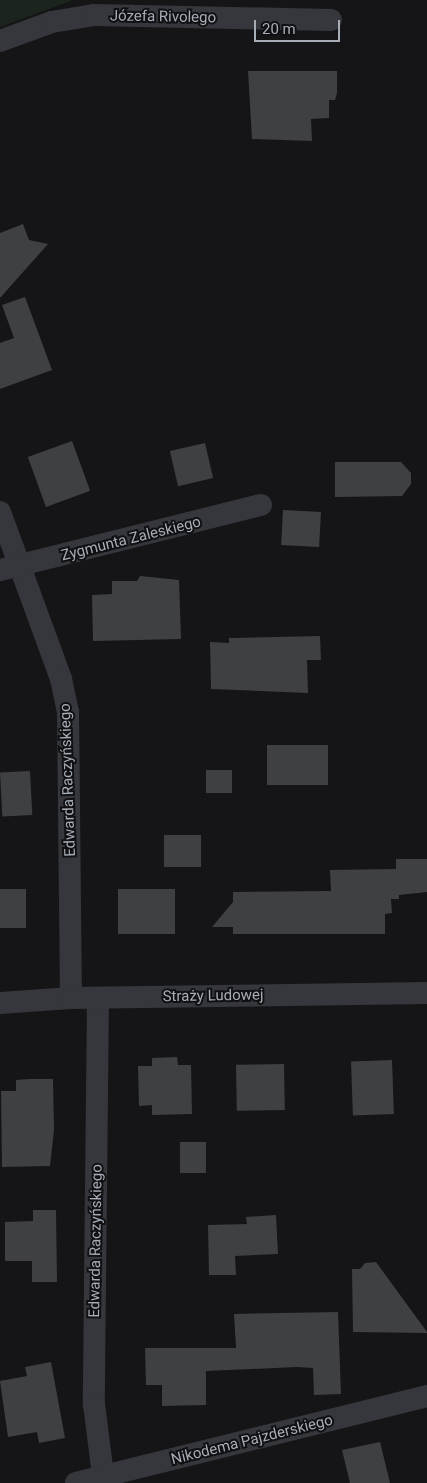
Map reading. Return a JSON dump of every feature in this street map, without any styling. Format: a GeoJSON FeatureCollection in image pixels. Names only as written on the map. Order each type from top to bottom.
{"type":"FeatureCollection","features":[{"type":"Feature","properties":{"kind":"street","name":"Józefa Rivolego"},"geometry":{"type":"LineString","coordinates":[[0,41],[52,22],[94,15],[331,20]]}},
{"type":"Feature","properties":{"kind":"street","name":"Zygmunta Zaleskiego"},"geometry":{"type":"LineString","coordinates":[[10,569],[261,505]]}},
{"type":"Feature","properties":{"kind":"street","name":"Edwarda Raczyńskiego"},"geometry":{"type":"LineString","coordinates":[[0,512],[10,569],[61,679],[68,712],[71,998]]}},
{"type":"Feature","properties":{"kind":"street","name":"Straży Ludowej"},"geometry":{"type":"LineString","coordinates":[[0,1003],[71,998],[427,993]]}},
{"type":"Feature","properties":{"kind":"street","name":"Edwarda Raczyńskiego"},"geometry":{"type":"LineString","coordinates":[[98,998],[94,1404],[103,1480]]}},
{"type":"Feature","properties":{"kind":"street","name":"Nikodema Pajzderskiego"},"geometry":{"type":"LineString","coordinates":[[76,1483],[103,1480],[427,1396]]}},
{"type":"Feature","properties":{"kind":"shaded area"},"geometry":{"type":"Polygon","coordinates":[[[0,0],[73,0],[0,27],[0,0]]]}},
{"type":"Feature","properties":{"kind":"building"},"geometry":{"type":"Polygon","coordinates":[[[248,71],[337,71],[337,93],[335,100],[329,100],[329,118],[311,119],[312,141],[252,139],[248,71]]]}},
{"type":"Feature","properties":{"kind":"building"},"geometry":{"type":"Polygon","coordinates":[[[23,224],[29,240],[48,244],[0,298],[0,233],[23,224]]]}},
{"type":"Feature","properties":{"kind":"building"},"geometry":{"type":"Polygon","coordinates":[[[25,297],[52,370],[0,389],[0,343],[14,338],[2,305],[25,297]]]}},
{"type":"Feature","properties":{"kind":"building"},"geometry":{"type":"Polygon","coordinates":[[[72,441],[90,491],[46,507],[28,457],[72,441]]]}},
{"type":"Feature","properties":{"kind":"building"},"geometry":{"type":"Polygon","coordinates":[[[205,443],[213,478],[178,486],[170,451],[205,443]]]}},
{"type":"Feature","properties":{"kind":"building"},"geometry":{"type":"Polygon","coordinates":[[[335,462],[401,462],[411,473],[411,484],[402,496],[335,497],[335,462]]]}},
{"type":"Feature","properties":{"kind":"building"},"geometry":{"type":"Polygon","coordinates":[[[283,510],[321,512],[319,547],[281,545],[283,510]]]}},
{"type":"Feature","properties":{"kind":"building"},"geometry":{"type":"Polygon","coordinates":[[[140,576],[179,580],[181,639],[93,641],[92,595],[112,594],[112,581],[137,581],[140,576]]]}},
{"type":"Feature","properties":{"kind":"building"},"geometry":{"type":"Polygon","coordinates":[[[320,636],[321,660],[307,660],[308,693],[211,689],[210,642],[229,643],[229,638],[320,636]]]}},
{"type":"Feature","properties":{"kind":"building"},"geometry":{"type":"Polygon","coordinates":[[[267,745],[328,745],[328,785],[267,785],[267,745]]]}},
{"type":"Feature","properties":{"kind":"building"},"geometry":{"type":"Polygon","coordinates":[[[206,770],[232,770],[232,793],[206,793],[206,770]]]}},
{"type":"Feature","properties":{"kind":"building"},"geometry":{"type":"Polygon","coordinates":[[[30,771],[32,815],[2,817],[0,773],[30,771]]]}},
{"type":"Feature","properties":{"kind":"building"},"geometry":{"type":"Polygon","coordinates":[[[164,835],[201,835],[201,867],[164,867],[164,835]]]}},
{"type":"Feature","properties":{"kind":"building"},"geometry":{"type":"Polygon","coordinates":[[[396,859],[427,859],[427,892],[399,895],[399,899],[391,899],[392,913],[385,914],[385,934],[233,934],[233,927],[212,927],[233,902],[233,892],[331,891],[330,870],[396,869],[396,859]]]}},
{"type":"Feature","properties":{"kind":"building"},"geometry":{"type":"Polygon","coordinates":[[[0,889],[26,889],[26,928],[0,928],[0,889]]]}},
{"type":"Feature","properties":{"kind":"building"},"geometry":{"type":"Polygon","coordinates":[[[118,889],[175,889],[175,934],[118,934],[118,889]]]}},
{"type":"Feature","properties":{"kind":"building"},"geometry":{"type":"Polygon","coordinates":[[[177,1057],[178,1065],[191,1065],[192,1114],[152,1115],[152,1105],[139,1106],[138,1066],[152,1066],[152,1058],[177,1057]]]}},
{"type":"Feature","properties":{"kind":"building"},"geometry":{"type":"Polygon","coordinates":[[[392,1060],[394,1114],[353,1115],[351,1061],[392,1060]]]}},
{"type":"Feature","properties":{"kind":"building"},"geometry":{"type":"Polygon","coordinates":[[[284,1064],[285,1110],[237,1111],[236,1065],[284,1064]]]}},
{"type":"Feature","properties":{"kind":"building"},"geometry":{"type":"Polygon","coordinates":[[[53,1079],[54,1130],[50,1166],[2,1167],[1,1091],[16,1091],[16,1080],[53,1079]]]}},
{"type":"Feature","properties":{"kind":"building"},"geometry":{"type":"Polygon","coordinates":[[[180,1142],[206,1142],[206,1173],[180,1173],[180,1142]]]}},
{"type":"Feature","properties":{"kind":"building"},"geometry":{"type":"Polygon","coordinates":[[[33,1210],[56,1210],[57,1282],[32,1282],[32,1261],[5,1261],[5,1222],[33,1221],[33,1210]]]}},
{"type":"Feature","properties":{"kind":"building"},"geometry":{"type":"Polygon","coordinates":[[[276,1215],[278,1254],[235,1256],[236,1275],[209,1275],[208,1225],[247,1224],[246,1217],[276,1215]]]}},
{"type":"Feature","properties":{"kind":"building"},"geometry":{"type":"Polygon","coordinates":[[[376,1262],[427,1333],[353,1332],[352,1269],[360,1269],[365,1263],[376,1262]]]}},
{"type":"Feature","properties":{"kind":"building"},"geometry":{"type":"Polygon","coordinates":[[[338,1312],[341,1394],[314,1395],[313,1368],[297,1367],[206,1371],[206,1405],[162,1406],[162,1385],[146,1385],[145,1348],[236,1348],[234,1314],[338,1312]]]}},
{"type":"Feature","properties":{"kind":"building"},"geometry":{"type":"Polygon","coordinates":[[[51,1362],[65,1438],[39,1443],[37,1432],[8,1437],[0,1381],[27,1376],[25,1367],[51,1362]]]}},
{"type":"Feature","properties":{"kind":"building"},"geometry":{"type":"Polygon","coordinates":[[[380,1442],[390,1483],[350,1483],[342,1450],[380,1442]]]}}]}
